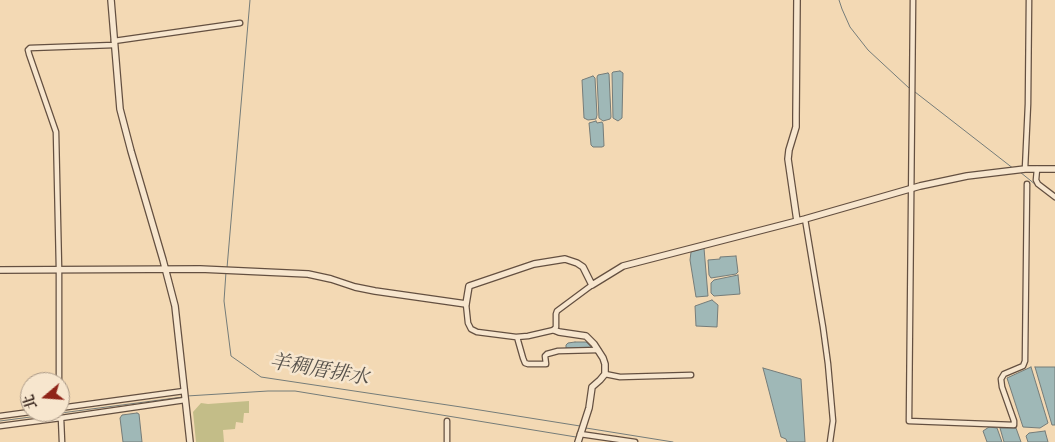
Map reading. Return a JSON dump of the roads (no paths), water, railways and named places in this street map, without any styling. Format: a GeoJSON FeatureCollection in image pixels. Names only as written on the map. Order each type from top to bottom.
{"type":"FeatureCollection","features":[{"type":"Feature","properties":{"kind":"street"},"geometry":{"type":"LineString","coordinates":[[110,0],[120,109],[175,306],[190,442]]}},
{"type":"Feature","properties":{"kind":"street"},"geometry":{"type":"LineString","coordinates":[[797,0],[796,127],[788,159],[797,221]]}},
{"type":"Feature","properties":{"kind":"street"},"geometry":{"type":"LineString","coordinates":[[913,0],[909,421],[1014,425],[1001,379],[1004,374],[1023,366],[1026,361],[1027,184]]}},
{"type":"Feature","properties":{"kind":"street"},"geometry":{"type":"LineString","coordinates":[[1024,170],[1028,104],[1029,0]]}},
{"type":"Feature","properties":{"kind":"street"},"geometry":{"type":"LineString","coordinates":[[59,372],[56,132],[28,50],[30,48],[114,43],[240,23]]}},
{"type":"Feature","properties":{"kind":"street"},"geometry":{"type":"LineString","coordinates":[[1037,169],[1036,180],[1038,184],[1055,197]]}},
{"type":"Feature","properties":{"kind":"street"},"geometry":{"type":"LineString","coordinates":[[554,330],[556,327],[557,311],[592,285],[623,266],[805,219],[912,188],[967,176],[1055,169]]}},
{"type":"Feature","properties":{"kind":"street"},"geometry":{"type":"LineString","coordinates":[[805,219],[828,364],[833,421],[830,442]]}},
{"type":"Feature","properties":{"kind":"street"},"geometry":{"type":"LineString","coordinates":[[578,442],[589,408],[592,387],[605,374],[605,364],[594,344],[586,336],[554,330],[517,337],[478,332],[471,329],[468,323],[466,304],[468,286],[534,264],[565,259],[583,267],[592,285]]}},
{"type":"Feature","properties":{"kind":"street"},"geometry":{"type":"LineString","coordinates":[[0,270],[200,269],[308,274],[375,291],[466,304]]}},
{"type":"Feature","properties":{"kind":"street"},"geometry":{"type":"LineString","coordinates":[[517,337],[522,358],[528,364],[546,364],[545,356],[558,351],[598,350]]}},
{"type":"Feature","properties":{"kind":"street"},"geometry":{"type":"LineString","coordinates":[[605,374],[620,377],[691,375]]}},
{"type":"Feature","properties":{"kind":"street"},"geometry":{"type":"LineString","coordinates":[[70,407],[184,395]]}},
{"type":"Feature","properties":{"kind":"street"},"geometry":{"type":"LineString","coordinates":[[70,416],[184,395]]}},
{"type":"Feature","properties":{"kind":"street"},"geometry":{"type":"LineString","coordinates":[[0,416],[20,413]]}},
{"type":"Feature","properties":{"kind":"street"},"geometry":{"type":"LineString","coordinates":[[447,421],[447,442]]}},
{"type":"Feature","properties":{"kind":"street"},"geometry":{"type":"LineString","coordinates":[[0,426],[30,422]]}},
{"type":"Feature","properties":{"kind":"street"},"geometry":{"type":"LineString","coordinates":[[61,422],[62,442]]}},
{"type":"Feature","properties":{"kind":"street"},"geometry":{"type":"LineString","coordinates":[[580,434],[635,442]]}},
{"type":"Feature","properties":{"kind":"water"},"geometry":{"type":"Polygon","coordinates":[[[620,71],[623,73],[622,118],[618,121],[613,118],[612,73],[620,71]]]}},
{"type":"Feature","properties":{"kind":"water"},"geometry":{"type":"Polygon","coordinates":[[[608,73],[611,117],[603,121],[599,118],[597,77],[598,75],[608,73]]]}},
{"type":"Feature","properties":{"kind":"water"},"geometry":{"type":"Polygon","coordinates":[[[593,76],[595,78],[597,115],[596,119],[588,120],[584,118],[582,80],[593,76]]]}},
{"type":"Feature","properties":{"kind":"water"},"geometry":{"type":"Polygon","coordinates":[[[596,121],[603,124],[604,146],[602,147],[593,147],[591,145],[589,123],[596,121]]]}},
{"type":"Feature","properties":{"kind":"water"},"geometry":{"type":"Polygon","coordinates":[[[704,248],[708,296],[696,297],[690,260],[691,252],[704,248]]]}},
{"type":"Feature","properties":{"kind":"water"},"geometry":{"type":"Polygon","coordinates":[[[736,256],[738,272],[736,274],[711,278],[708,260],[736,256]]]}},
{"type":"Feature","properties":{"kind":"water"},"geometry":{"type":"Polygon","coordinates":[[[738,275],[740,294],[714,296],[711,293],[711,283],[714,280],[738,275]]]}},
{"type":"Feature","properties":{"kind":"water"},"geometry":{"type":"Polygon","coordinates":[[[712,300],[718,305],[717,327],[696,326],[695,306],[712,300]]]}},
{"type":"Feature","properties":{"kind":"water"},"geometry":{"type":"Polygon","coordinates":[[[586,342],[593,349],[566,348],[568,343],[586,342]]]}},
{"type":"Feature","properties":{"kind":"water"},"geometry":{"type":"Polygon","coordinates":[[[1031,367],[1048,423],[1040,428],[1023,427],[1007,378],[1031,367]]]}},
{"type":"Feature","properties":{"kind":"water"},"geometry":{"type":"Polygon","coordinates":[[[1035,367],[1055,367],[1055,425],[1052,425],[1035,367]]]}},
{"type":"Feature","properties":{"kind":"water"},"geometry":{"type":"Polygon","coordinates":[[[763,368],[801,379],[805,442],[787,442],[786,439],[781,437],[763,368]]]}},
{"type":"Feature","properties":{"kind":"water"},"geometry":{"type":"Polygon","coordinates":[[[139,414],[142,442],[123,442],[120,418],[122,415],[139,414]]]}},
{"type":"Feature","properties":{"kind":"water"},"geometry":{"type":"Polygon","coordinates":[[[989,427],[997,428],[1002,442],[987,442],[983,431],[989,427]]]}},
{"type":"Feature","properties":{"kind":"water"},"geometry":{"type":"Polygon","coordinates":[[[1000,428],[1016,428],[1021,442],[1004,442],[1000,428]]]}},
{"type":"Feature","properties":{"kind":"water"},"geometry":{"type":"Polygon","coordinates":[[[1045,431],[1048,442],[1028,442],[1026,436],[1029,433],[1045,431]]]}},
{"type":"Feature","properties":{"kind":"waterway","name":"羊稠厝排水"},"geometry":{"type":"LineString","coordinates":[[227,268],[250,0]]}},
{"type":"Feature","properties":{"kind":"waterway"},"geometry":{"type":"LineString","coordinates":[[839,0],[850,27],[868,50],[909,88]]}},
{"type":"Feature","properties":{"kind":"waterway"},"geometry":{"type":"LineString","coordinates":[[915,92],[1014,169]]}},
{"type":"Feature","properties":{"kind":"waterway"},"geometry":{"type":"LineString","coordinates":[[1020,172],[1036,185]]}},
{"type":"Feature","properties":{"kind":"waterway"},"geometry":{"type":"LineString","coordinates":[[1039,188],[1055,200]]}},
{"type":"Feature","properties":{"kind":"waterway","name":"羊稠厝排水"},"geometry":{"type":"LineString","coordinates":[[226,272],[224,301],[231,356],[261,377],[580,426]]}},
{"type":"Feature","properties":{"kind":"waterway"},"geometry":{"type":"LineString","coordinates":[[187,396],[295,391],[576,437]]}},
{"type":"Feature","properties":{"kind":"waterway"},"geometry":{"type":"LineString","coordinates":[[0,421],[183,397]]}},
{"type":"Feature","properties":{"kind":"waterway","name":"羊稠厝排水"},"geometry":{"type":"LineString","coordinates":[[586,428],[673,442]]}}]}
